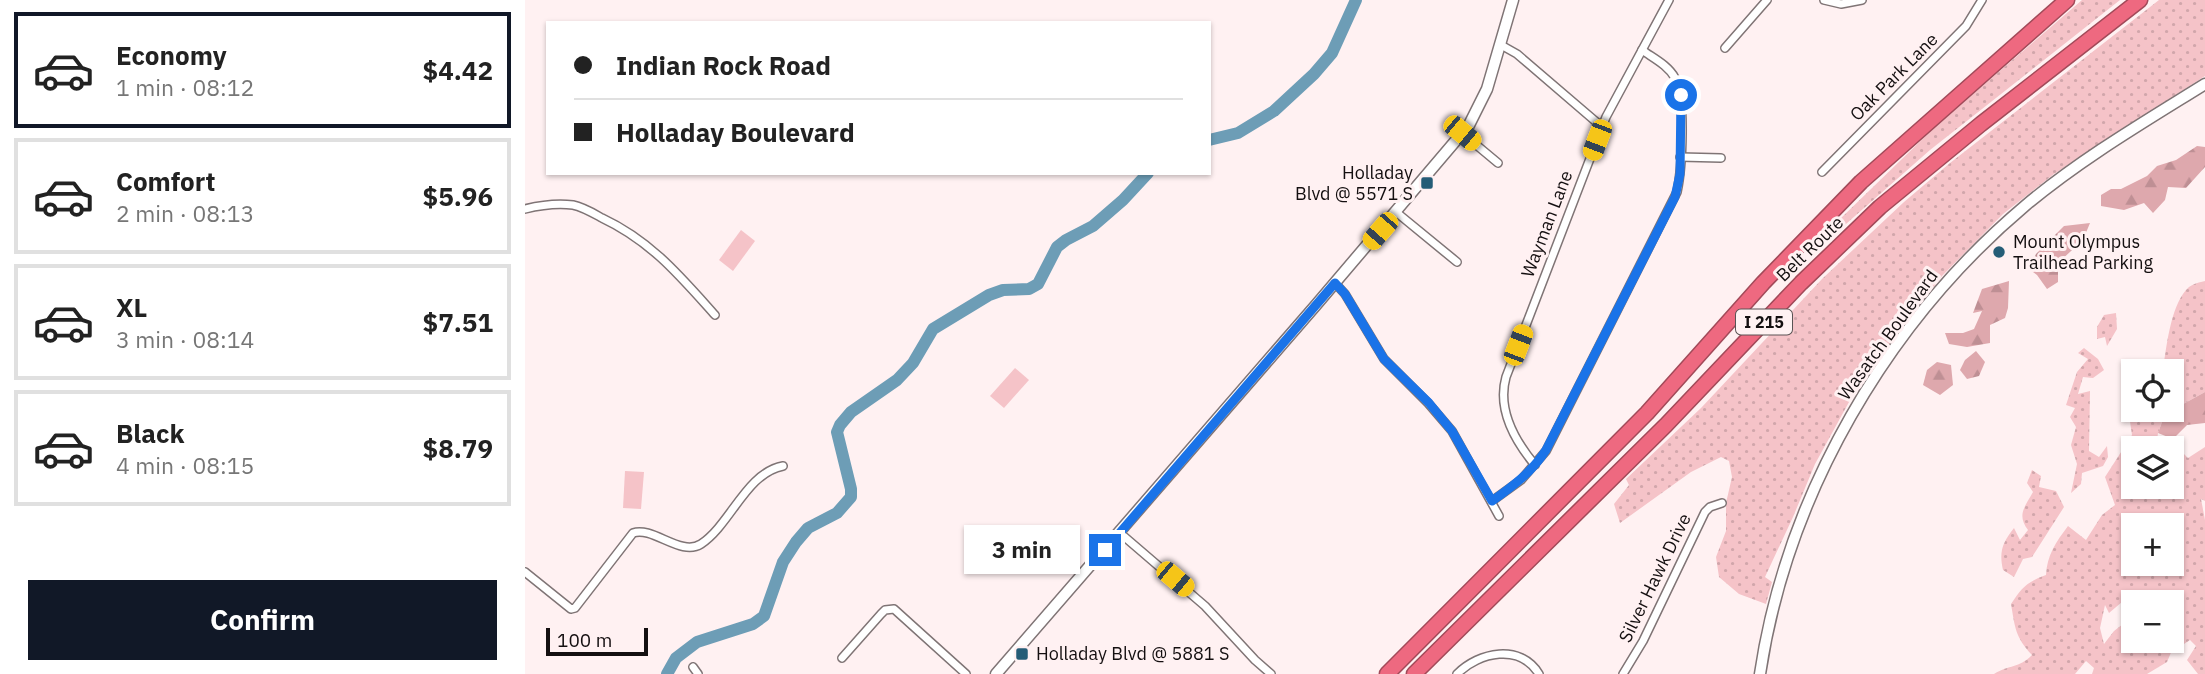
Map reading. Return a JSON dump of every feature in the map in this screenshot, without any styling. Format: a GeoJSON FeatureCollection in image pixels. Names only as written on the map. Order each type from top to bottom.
{"type":"FeatureCollection","features":[{"type":"Feature","properties":{"kind":"highway","name":"Belt Route"},"geometry":{"type":"LineString","coordinates":[[1387,674],[1647,413],[1763,283],[1861,182],[2067,0]]}},
{"type":"Feature","properties":{"kind":"highway","name":"Belt Route"},"geometry":{"type":"LineString","coordinates":[[1414,674],[1666,425],[1801,283],[1880,207],[2140,0]]}},
{"type":"Feature","properties":{"kind":"main road"},"geometry":{"type":"LineString","coordinates":[[997,674],[1462,133],[1481,104],[1513,0]]}},
{"type":"Feature","properties":{"kind":"main road","name":"Wasatch Boulevard"},"geometry":{"type":"LineString","coordinates":[[1760,674],[1783,574],[1804,513],[1819,480],[1868,390],[1928,305],[1963,264],[2026,205],[2098,152],[2205,84]]}},
{"type":"Feature","properties":{"kind":"street","name":"Wayman Lane"},"geometry":{"type":"LineString","coordinates":[[1535,465],[1525,452],[1506,414],[1503,402],[1504,383],[1601,127],[1669,0]]}},
{"type":"Feature","properties":{"kind":"street"},"geometry":{"type":"LineString","coordinates":[[1725,48],[1767,0]]}},
{"type":"Feature","properties":{"kind":"street"},"geometry":{"type":"LineString","coordinates":[[1823,0],[1841,4],[1862,0]]}},
{"type":"Feature","properties":{"kind":"street","name":"Oak Park Lane"},"geometry":{"type":"LineString","coordinates":[[1822,172],[1966,26],[1982,0]]}},
{"type":"Feature","properties":{"kind":"street"},"geometry":{"type":"LineString","coordinates":[[1500,46],[1517,54],[1601,127]]}},
{"type":"Feature","properties":{"kind":"street"},"geometry":{"type":"LineString","coordinates":[[1492,501],[1521,480],[1546,450],[1673,202],[1678,186],[1680,157],[1680,89],[1667,68],[1641,50]]}},
{"type":"Feature","properties":{"kind":"street"},"geometry":{"type":"LineString","coordinates":[[1462,133],[1498,163]]}},
{"type":"Feature","properties":{"kind":"street"},"geometry":{"type":"LineString","coordinates":[[1680,157],[1721,158]]}},
{"type":"Feature","properties":{"kind":"street"},"geometry":{"type":"LineString","coordinates":[[525,209],[571,205],[623,228],[657,253],[715,315]]}},
{"type":"Feature","properties":{"kind":"street"},"geometry":{"type":"LineString","coordinates":[[1396,212],[1457,262]]}},
{"type":"Feature","properties":{"kind":"street"},"geometry":{"type":"LineString","coordinates":[[1335,283],[1345,294],[1384,359],[1429,403],[1452,431],[1499,516]]}},
{"type":"Feature","properties":{"kind":"street"},"geometry":{"type":"LineString","coordinates":[[525,572],[571,609],[575,608],[633,533],[645,531],[685,546],[696,546],[708,537],[764,472],[783,466]]}},
{"type":"Feature","properties":{"kind":"street","name":"Silver Hawk Drive"},"geometry":{"type":"LineString","coordinates":[[1623,674],[1643,641],[1705,512],[1722,503]]}},
{"type":"Feature","properties":{"kind":"street"},"geometry":{"type":"LineString","coordinates":[[1120,533],[1205,606],[1271,674]]}},
{"type":"Feature","properties":{"kind":"street"},"geometry":{"type":"LineString","coordinates":[[842,658],[885,610],[894,610],[966,674]]}},
{"type":"Feature","properties":{"kind":"street"},"geometry":{"type":"LineString","coordinates":[[1457,674],[1478,659],[1507,654],[1525,659],[1539,674]]}},
{"type":"Feature","properties":{"kind":"shaded area"},"geometry":{"type":"Polygon","coordinates":[[[2082,0],[2120,0],[1930,150],[1838,231],[1839,220],[1935,127],[2082,0]]]}},
{"type":"Feature","properties":{"kind":"shaded area"},"geometry":{"type":"Polygon","coordinates":[[[2159,0],[2205,0],[2205,76],[2054,174],[2003,214],[1942,276],[1860,382],[1815,464],[1765,577],[1772,582],[1766,604],[1739,594],[1719,577],[1716,557],[1726,531],[1726,503],[1732,477],[1729,461],[1721,457],[1691,472],[1620,523],[1614,504],[1629,485],[1626,479],[1701,408],[1822,279],[1950,163],[2159,0]]]}},
{"type":"Feature","properties":{"kind":"shaded area"},"geometry":{"type":"Polygon","coordinates":[[[741,230],[755,241],[733,271],[719,260],[741,230]]]}},
{"type":"Feature","properties":{"kind":"shaded area"},"geometry":{"type":"Polygon","coordinates":[[[2205,281],[2205,392],[2184,404],[2184,359],[2165,359],[2178,302],[2189,287],[2205,281]]]}},
{"type":"Feature","properties":{"kind":"shaded area"},"geometry":{"type":"Polygon","coordinates":[[[2116,313],[2117,329],[2107,346],[2105,337],[2097,339],[2097,327],[2104,315],[2116,313]]]}},
{"type":"Feature","properties":{"kind":"shaded area"},"geometry":{"type":"Polygon","coordinates":[[[2084,348],[2098,359],[2104,370],[2093,378],[2083,377],[2078,394],[2090,391],[2089,451],[2099,457],[2107,446],[2108,457],[2103,466],[2082,473],[2081,484],[2071,493],[2077,464],[2071,445],[2076,427],[2070,417],[2075,408],[2066,405],[2077,372],[2088,359],[2078,353],[2084,348]]]}},
{"type":"Feature","properties":{"kind":"shaded area"},"geometry":{"type":"Polygon","coordinates":[[[1015,368],[1029,380],[1004,408],[990,396],[1015,368]]]}},
{"type":"Feature","properties":{"kind":"shaded area"},"geometry":{"type":"Polygon","coordinates":[[[2130,422],[2162,422],[2158,436],[2132,435],[2130,422]]]}},
{"type":"Feature","properties":{"kind":"shaded area"},"geometry":{"type":"Polygon","coordinates":[[[2205,447],[2205,501],[2201,499],[2205,520],[2205,674],[2198,674],[2187,660],[2196,646],[2190,640],[2184,644],[2184,590],[2121,590],[2121,603],[2109,613],[2105,605],[2100,628],[2104,644],[2121,626],[2121,653],[2171,653],[2167,662],[2147,674],[2092,674],[2094,668],[2086,661],[2075,674],[1994,674],[2032,655],[2022,643],[2017,631],[2011,604],[2029,583],[2046,575],[2053,549],[2068,526],[2086,540],[2102,515],[2115,505],[2105,477],[2121,452],[2121,499],[2184,499],[2184,454],[2188,458],[2205,447]]]}},
{"type":"Feature","properties":{"kind":"shaded area"},"geometry":{"type":"Polygon","coordinates":[[[2032,470],[2041,476],[2039,487],[2056,491],[2064,507],[2032,557],[2023,559],[2014,577],[2003,570],[2001,558],[2004,543],[2014,528],[2020,540],[2028,530],[2022,516],[2033,492],[2027,483],[2032,470]]]}},
{"type":"Feature","properties":{"kind":"shaded area"},"geometry":{"type":"Polygon","coordinates":[[[625,471],[644,472],[641,509],[623,508],[625,471]]]}},
{"type":"Feature","properties":{"kind":"green space"},"geometry":{"type":"Polygon","coordinates":[[[2197,146],[2205,147],[2205,167],[2186,188],[2168,187],[2165,200],[2153,213],[2144,203],[2124,210],[2101,206],[2101,195],[2147,176],[2157,166],[2176,160],[2197,146]]]}},
{"type":"Feature","properties":{"kind":"green space"},"geometry":{"type":"Polygon","coordinates":[[[2090,223],[2083,240],[2058,263],[2058,282],[2047,289],[2029,269],[2036,254],[2064,226],[2090,223]]]}},
{"type":"Feature","properties":{"kind":"green space"},"geometry":{"type":"Polygon","coordinates":[[[2009,281],[2005,318],[1990,325],[1990,343],[1967,347],[1949,344],[1945,333],[1963,333],[1974,329],[1982,311],[1973,313],[1982,289],[2009,281]]]}},
{"type":"Feature","properties":{"kind":"green space"},"geometry":{"type":"Polygon","coordinates":[[[1976,351],[1985,362],[1979,376],[1967,379],[1960,370],[1965,360],[1976,351]]]}},
{"type":"Feature","properties":{"kind":"green space"},"geometry":{"type":"Polygon","coordinates":[[[1937,362],[1951,365],[1953,385],[1940,395],[1923,385],[1927,370],[1937,362]]]}},
{"type":"Feature","properties":{"kind":"green space"},"geometry":{"type":"Polygon","coordinates":[[[2205,392],[2205,423],[2187,425],[2176,436],[2158,433],[2162,422],[2184,422],[2184,404],[2205,392]]]}},
{"type":"Feature","properties":{"kind":"waterway"},"geometry":{"type":"LineString","coordinates":[[1211,140],[1238,133],[1274,111],[1314,74],[1332,53],[1356,0]]}},
{"type":"Feature","properties":{"kind":"waterway"},"geometry":{"type":"LineString","coordinates":[[667,674],[676,658],[697,642],[753,624],[764,616],[783,562],[796,542],[808,528],[837,513],[851,497],[837,432],[851,412],[897,380],[913,363],[933,329],[989,295],[1003,290],[1029,289],[1038,284],[1057,247],[1093,226],[1146,175]]}},
{"type":"Feature","properties":{"kind":"place","name":"Holladay Blvd @ 5571 S"},"geometry":{"type":"Point","coordinates":[1427,183]}},
{"type":"Feature","properties":{"kind":"place","name":"Mount Olympus Trailhead Parking"},"geometry":{"type":"Point","coordinates":[1999,252]}},
{"type":"Feature","properties":{"kind":"place","name":"Holladay Blvd @ 5881 S"},"geometry":{"type":"Point","coordinates":[1022,654]}},
{"type":"Feature","properties":{"kind":"route"},"geometry":{"type":"LineString","coordinates":[[1105,550],[1335,283],[1345,294],[1384,359],[1429,403],[1452,431],[1492,501],[1521,480],[1546,450],[1675,197],[1680,174],[1681,95]]}}]}
